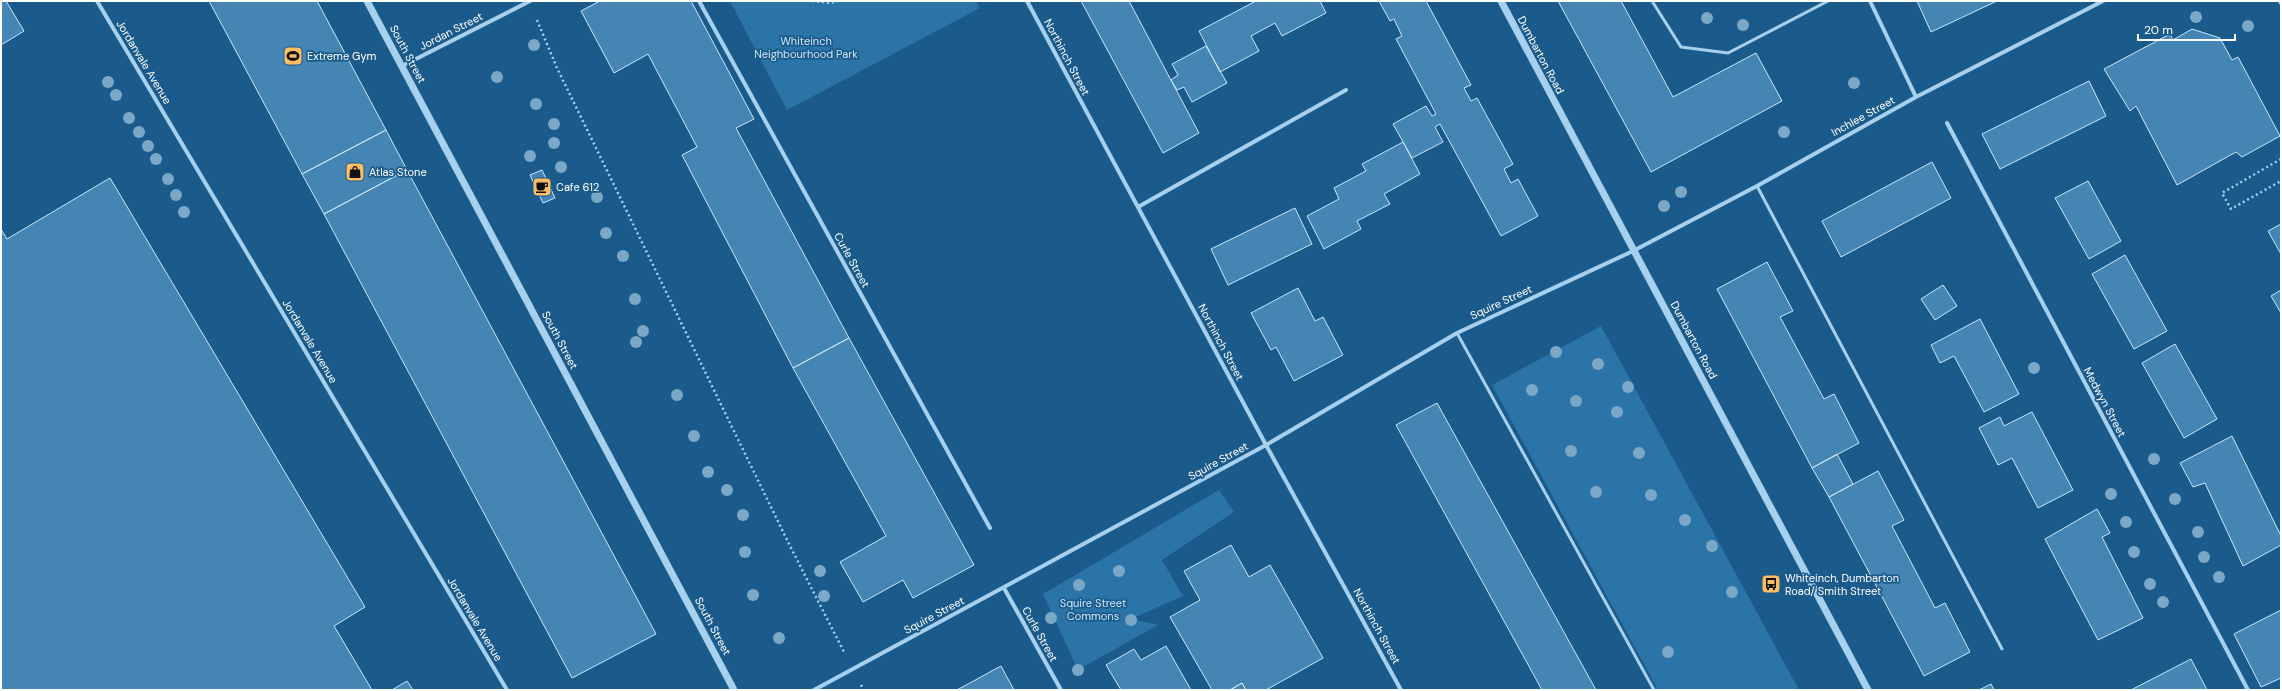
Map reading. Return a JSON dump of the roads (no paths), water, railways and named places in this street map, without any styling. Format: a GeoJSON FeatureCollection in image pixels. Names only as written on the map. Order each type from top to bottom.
{"type":"FeatureCollection","features":[{"type":"Feature","properties":{"kind":"street","name":"Jordanvale Avenue"},"geometry":{"type":"LineString","coordinates":[[97,1],[507,690]]}},
{"type":"Feature","properties":{"kind":"street","name":"South Street"},"geometry":{"type":"LineString","coordinates":[[367,1],[734,690]]}},
{"type":"Feature","properties":{"kind":"street","name":"Jordan Street"},"geometry":{"type":"LineString","coordinates":[[402,66],[530,1]]}},
{"type":"Feature","properties":{"kind":"street","name":"Curle Street"},"geometry":{"type":"LineString","coordinates":[[699,1],[990,528]]}},
{"type":"Feature","properties":{"kind":"street","name":"Northinch Street"},"geometry":{"type":"LineString","coordinates":[[1027,1],[1266,445],[1402,690]]}},
{"type":"Feature","properties":{"kind":"street","name":"Dumbarton Road"},"geometry":{"type":"LineString","coordinates":[[1501,1],[1868,690]]}},
{"type":"Feature","properties":{"kind":"street"},"geometry":{"type":"LineString","coordinates":[[1870,1],[1916,97]]}},
{"type":"Feature","properties":{"kind":"street","name":"Inchlee Street"},"geometry":{"type":"LineString","coordinates":[[1633,251],[1757,186],[1916,97],[2103,1]]}},
{"type":"Feature","properties":{"kind":"street"},"geometry":{"type":"LineString","coordinates":[[1138,207],[1346,90]]}},
{"type":"Feature","properties":{"kind":"street","name":"Medwyn Street"},"geometry":{"type":"LineString","coordinates":[[1947,123],[2248,690]]}},
{"type":"Feature","properties":{"kind":"street","name":"Squire Street"},"geometry":{"type":"LineString","coordinates":[[814,690],[1266,445],[1457,333],[1633,251]]}},
{"type":"Feature","properties":{"kind":"street","name":"Curle Street"},"geometry":{"type":"LineString","coordinates":[[1004,588],[1061,690]]}},
{"type":"Feature","properties":{"kind":"lane"},"geometry":{"type":"LineString","coordinates":[[1652,1],[1681,47],[1728,53],[1828,1]]}},
{"type":"Feature","properties":{"kind":"lane"},"geometry":{"type":"LineString","coordinates":[[1757,186],[2002,649]]}},
{"type":"Feature","properties":{"kind":"lane"},"geometry":{"type":"LineString","coordinates":[[1457,333],[1654,690]]}},
{"type":"Feature","properties":{"kind":"place","name":"Extreme Gym"},"geometry":{"type":"Point","coordinates":[293,56]}},
{"type":"Feature","properties":{"kind":"place","name":"Atlas Stone"},"geometry":{"type":"Point","coordinates":[355,172]}},
{"type":"Feature","properties":{"kind":"place","name":"Cafe 612"},"geometry":{"type":"Point","coordinates":[542,187]}},
{"type":"Feature","properties":{"kind":"place","name":"Whiteinch, Dumbarton Road/ Smith Street"},"geometry":{"type":"Point","coordinates":[1771,584]}},
{"type":"Feature","properties":{"kind":"park label","name":"Whiteinch Neighbourhood Park"},"geometry":{"type":"Point","coordinates":[806,47]}},
{"type":"Feature","properties":{"kind":"park label","name":"Squire Street Commons"},"geometry":{"type":"Point","coordinates":[1093,609]}}]}
